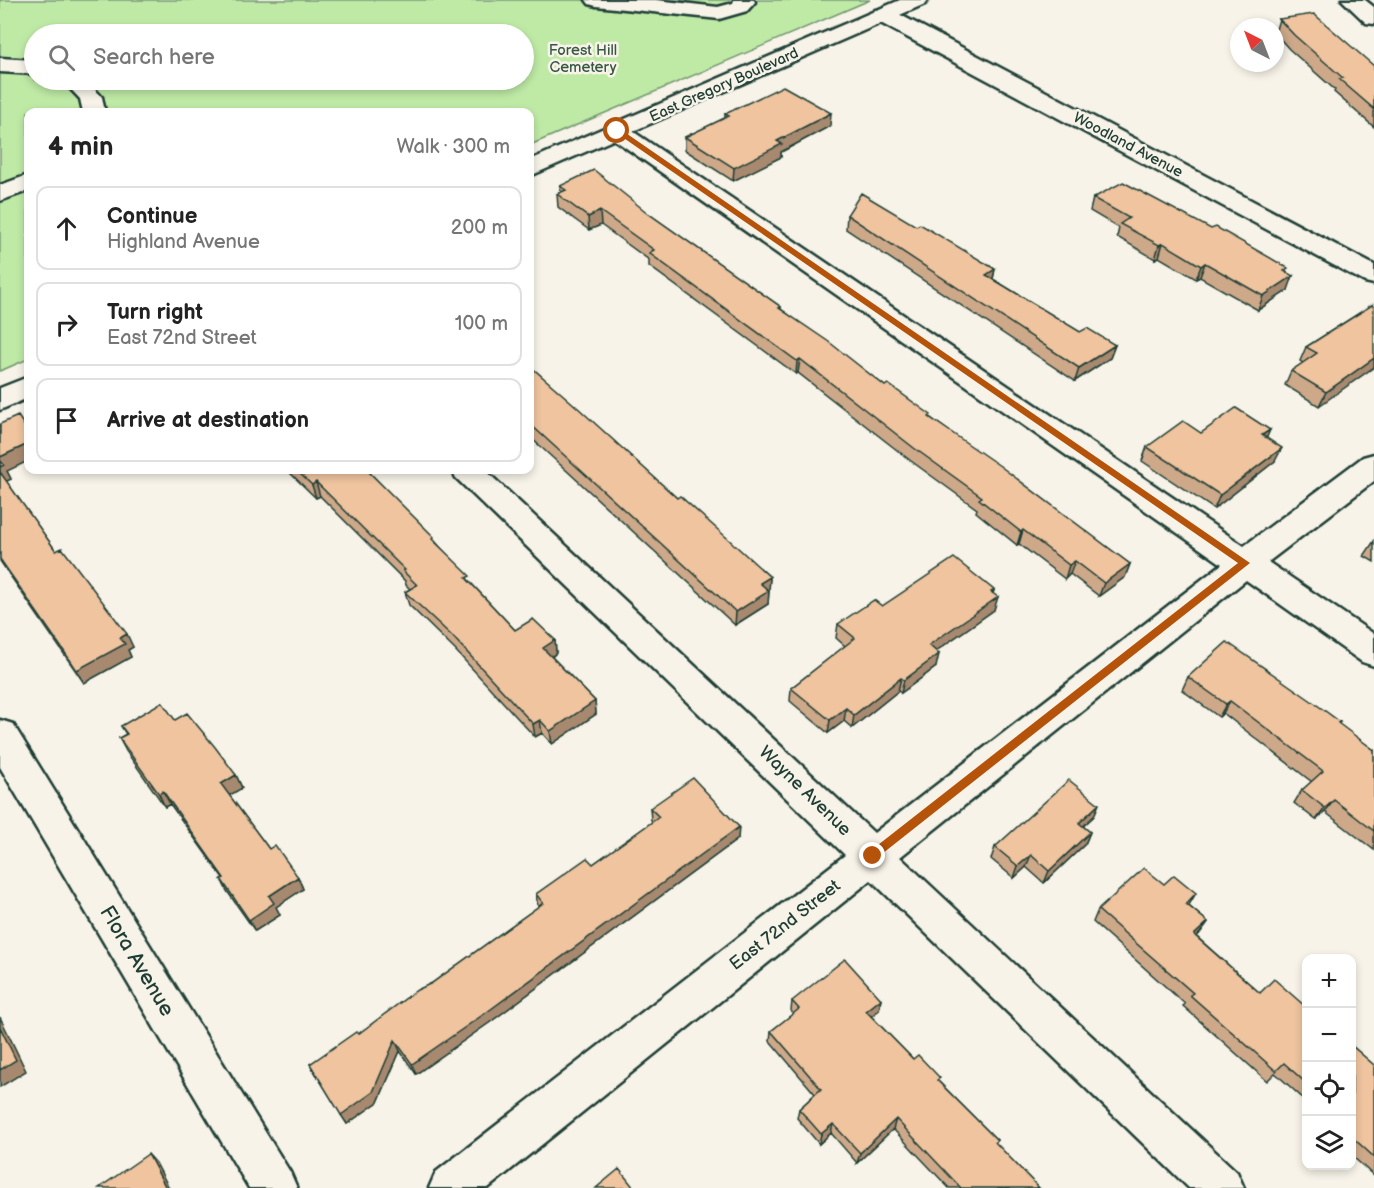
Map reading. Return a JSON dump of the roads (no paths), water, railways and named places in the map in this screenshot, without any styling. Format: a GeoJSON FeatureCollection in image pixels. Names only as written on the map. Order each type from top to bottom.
{"type":"FeatureCollection","features":[{"type":"Feature","properties":{"kind":"street"},"geometry":{"type":"LineString","coordinates":[[596,0],[719,13],[740,8],[744,0]]}},
{"type":"Feature","properties":{"kind":"street","name":"East Gregory Boulevard"},"geometry":{"type":"LineString","coordinates":[[534,167],[918,0]]}},
{"type":"Feature","properties":{"kind":"street"},"geometry":{"type":"LineString","coordinates":[[1352,0],[1374,18]]}},
{"type":"Feature","properties":{"kind":"street","name":"Woodland Avenue"},"geometry":{"type":"LineString","coordinates":[[883,15],[1374,276]]}},
{"type":"Feature","properties":{"kind":"street"},"geometry":{"type":"LineString","coordinates":[[0,65],[24,67]]}},
{"type":"Feature","properties":{"kind":"street"},"geometry":{"type":"LineString","coordinates":[[85,90],[92,96],[94,108]]}},
{"type":"Feature","properties":{"kind":"street"},"geometry":{"type":"LineString","coordinates":[[617,131],[1374,652]]}},
{"type":"Feature","properties":{"kind":"street"},"geometry":{"type":"LineString","coordinates":[[12,189],[24,206]]}},
{"type":"Feature","properties":{"kind":"street"},"geometry":{"type":"LineString","coordinates":[[0,400],[24,389]]}},
{"type":"Feature","properties":{"kind":"street","name":"East 72nd Street"},"geometry":{"type":"LineString","coordinates":[[452,1188],[1245,563],[1374,465]]}},
{"type":"Feature","properties":{"kind":"street","name":"Wayne Avenue"},"geometry":{"type":"LineString","coordinates":[[471,474],[1221,1188]]}},
{"type":"Feature","properties":{"kind":"street","name":"Flora Avenue"},"geometry":{"type":"LineString","coordinates":[[0,735],[274,1188]]}},
{"type":"Feature","properties":{"kind":"park label","name":"Forest Hill Cemetery"},"geometry":{"type":"Point","coordinates":[583,58]}}]}
